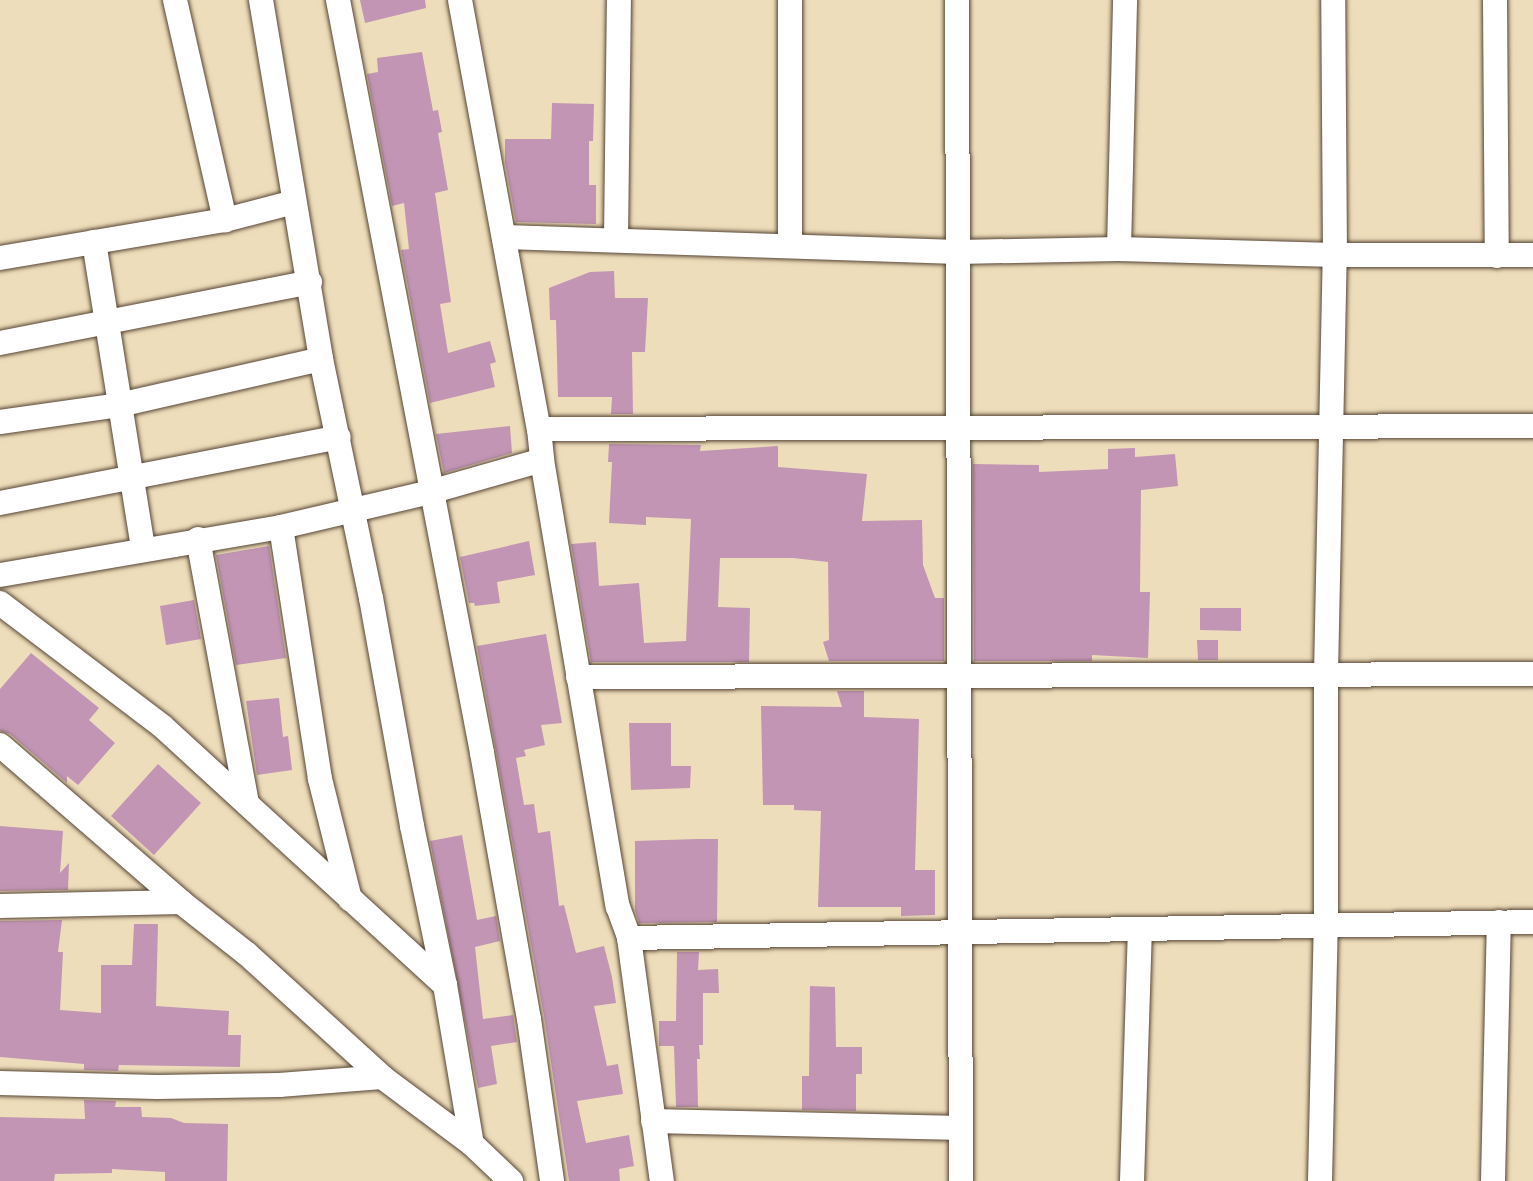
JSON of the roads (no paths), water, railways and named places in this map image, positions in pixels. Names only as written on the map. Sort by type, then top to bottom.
[{"type":"street","points":[[175,0],[225,220]]},
{"type":"street","points":[[261,0],[321,359],[339,438],[412,826],[446,985],[472,1144]]},
{"type":"street","points":[[338,0],[482,753],[529,1019],[552,1181]]},
{"type":"street","points":[[460,0],[539,429],[618,907],[629,938],[662,1181]]},
{"type":"street","points":[[616,239],[619,0]]},
{"type":"street","points":[[790,0],[790,246]]},
{"type":"street","points":[[957,0],[961,1181]]},
{"type":"street","points":[[1119,248],[1125,0]]},
{"type":"street","points":[[1320,1181],[1326,925],[1326,674],[1335,254],[1333,0]]},
{"type":"street","points":[[1495,0],[1497,256]]},
{"type":"street","points":[[0,258],[225,220],[294,202]]},
{"type":"street","points":[[505,237],[958,252],[1119,248],[1335,254],[1533,255]]},
{"type":"street","points":[[94,242],[142,549]]},
{"type":"street","points":[[0,343],[310,282]]},
{"type":"street","points":[[0,422],[119,405],[321,359]]},
{"type":"street","points":[[539,429],[1533,426]]},
{"type":"street","points":[[0,503],[339,438]]},
{"type":"street","points":[[0,575],[281,527],[430,492],[542,460]]},
{"type":"street","points":[[281,527],[320,779],[351,899]]},
{"type":"street","points":[[198,540],[247,804]]},
{"type":"street","points":[[0,603],[162,726],[446,985]]},
{"type":"street","points":[[578,677],[1533,674]]},
{"type":"street","points":[[0,746],[181,902],[247,954],[382,1077],[472,1144],[511,1181]]},
{"type":"street","points":[[0,906],[181,902]]},
{"type":"street","points":[[1493,1181],[1499,922]]},
{"type":"street","points":[[629,938],[1533,922]]},
{"type":"street","points":[[1132,1181],[1140,929]]},
{"type":"street","points":[[0,1083],[157,1087],[279,1085],[382,1077]]},
{"type":"street","points":[[653,1121],[961,1128]]}]
